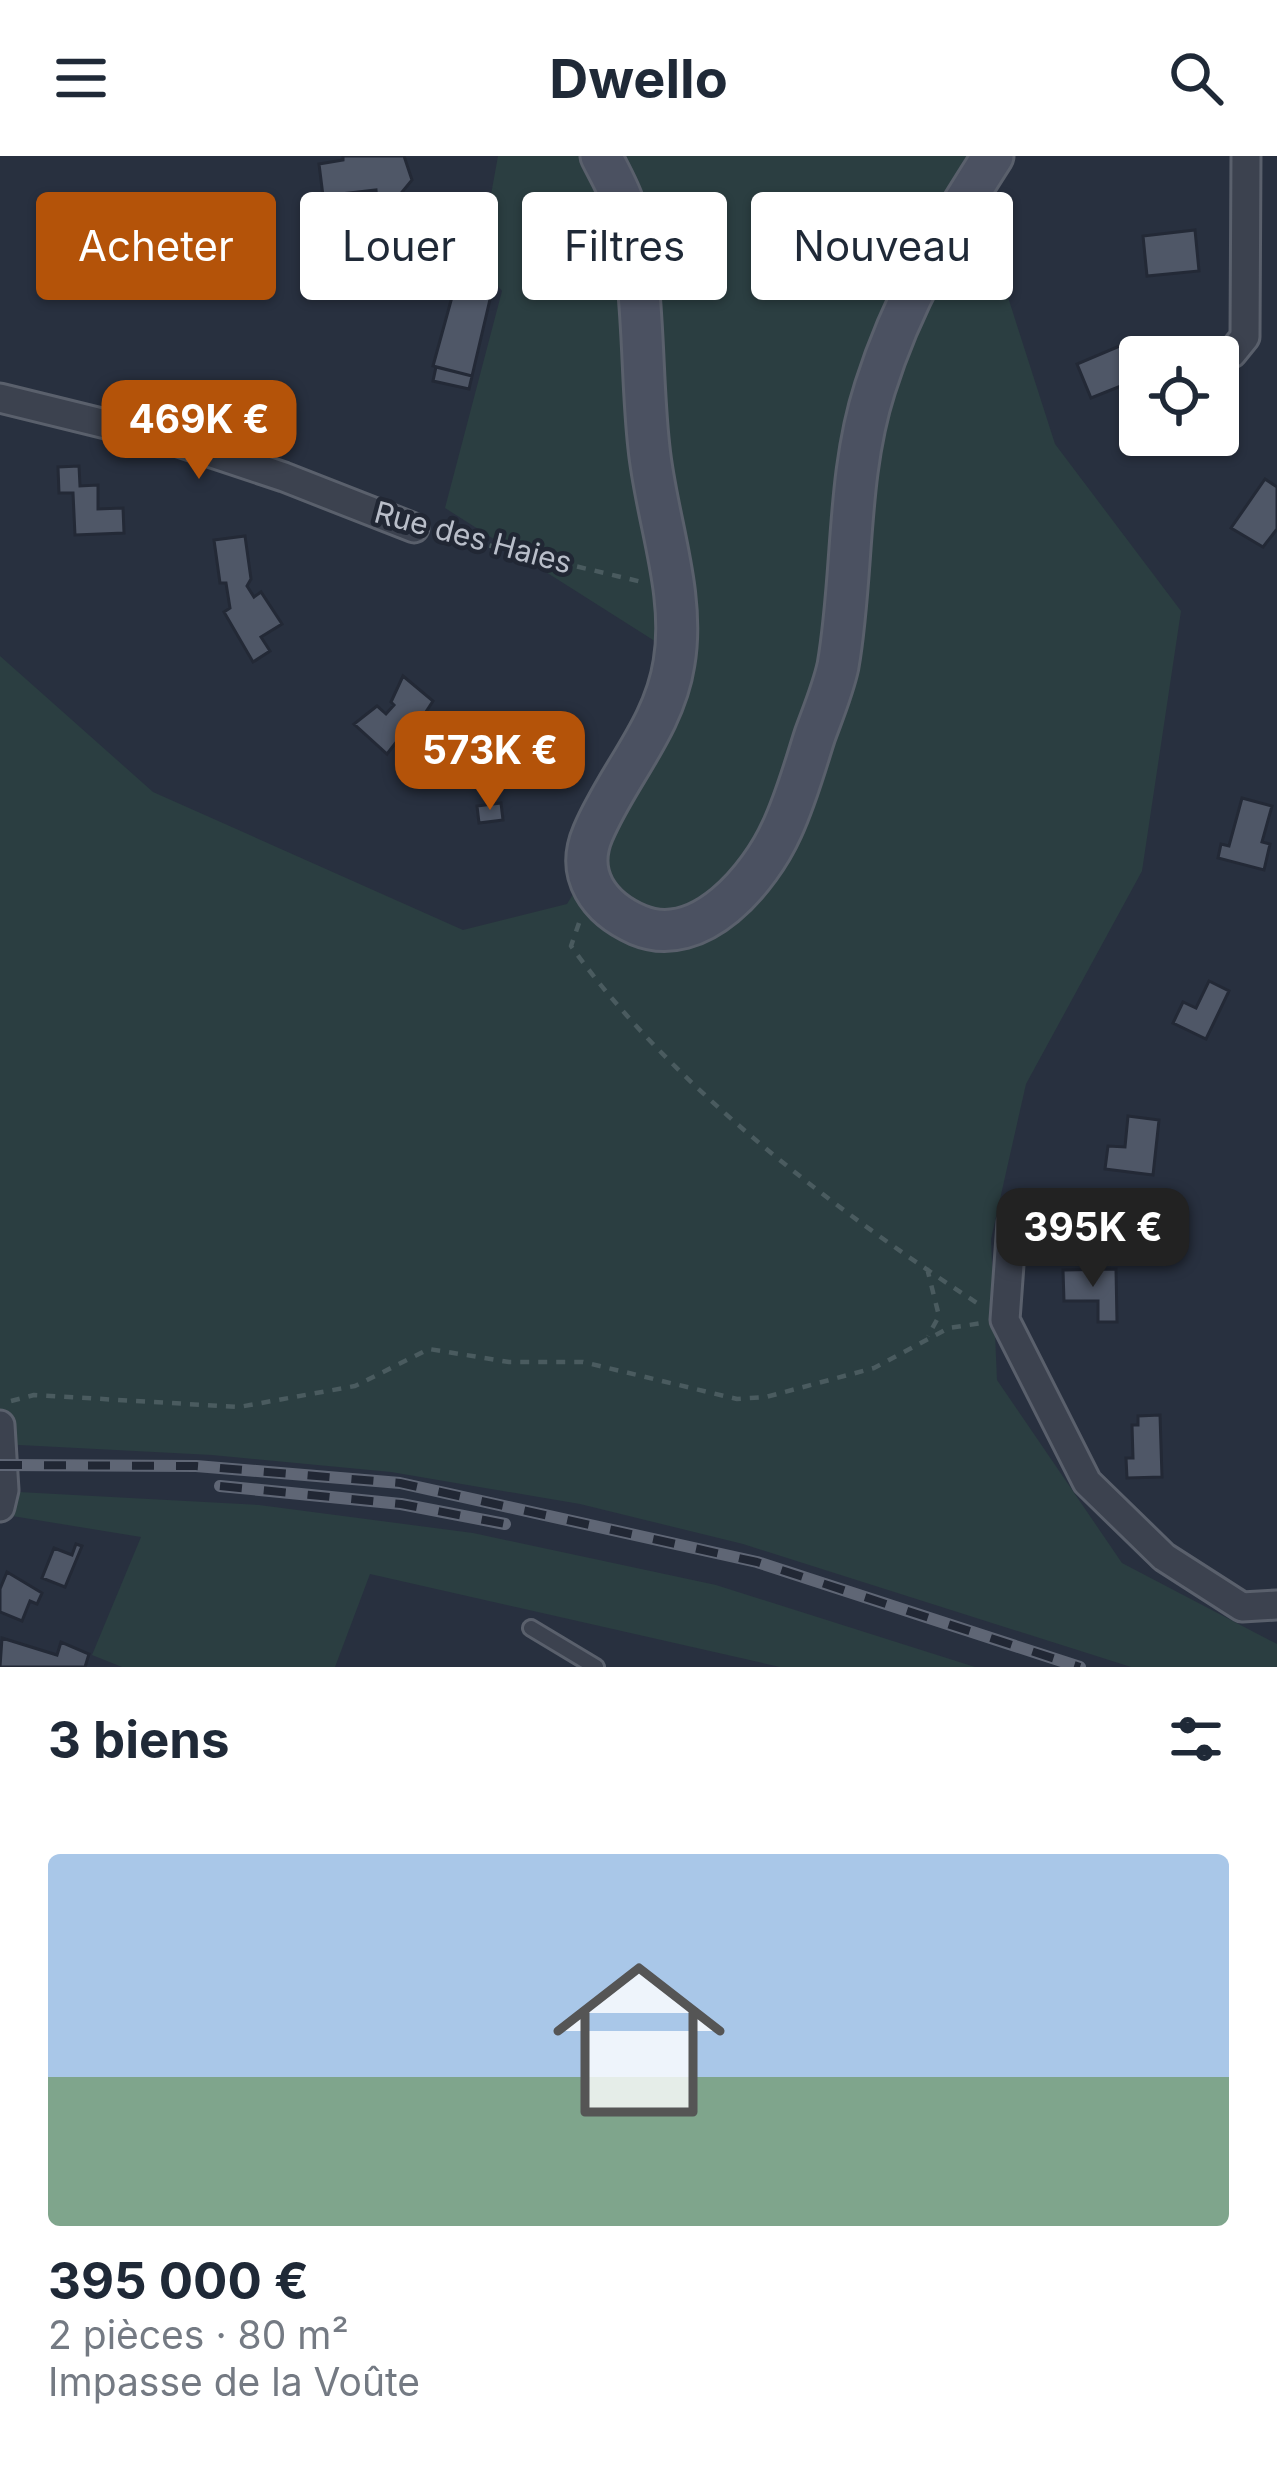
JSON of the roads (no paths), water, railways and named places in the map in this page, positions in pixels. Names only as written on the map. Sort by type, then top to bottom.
[{"type":"street","points":[[602,156],[624,205],[639,300],[649,451],[673,589],[675,661],[656,725],[607,800],[586,849],[591,887],[606,908],[643,928],[679,928],[705,920],[728,903],[781,832],[837,669],[856,474],[874,392],[914,283],[993,156]]},
{"type":"street","points":[[1239,344],[1245,337],[1246,156]]},
{"type":"street","name":"Rue des Haies","points":[[0,398],[179,442],[414,528]]},
{"type":"street","points":[[1012,1223],[1005,1321],[1087,1482],[1164,1557],[1277,1624]]},
{"type":"street","points":[[0,1425],[2,1499]]},
{"type":"street","points":[[1242,1607],[1277,1605]]},
{"type":"lane","points":[[531,1628],[596,1667]]},
{"type":"railway","points":[[0,1465],[196,1466],[400,1483],[757,1562],[1080,1667]]},
{"type":"railway","points":[[220,1486],[401,1504],[505,1524]]}]
